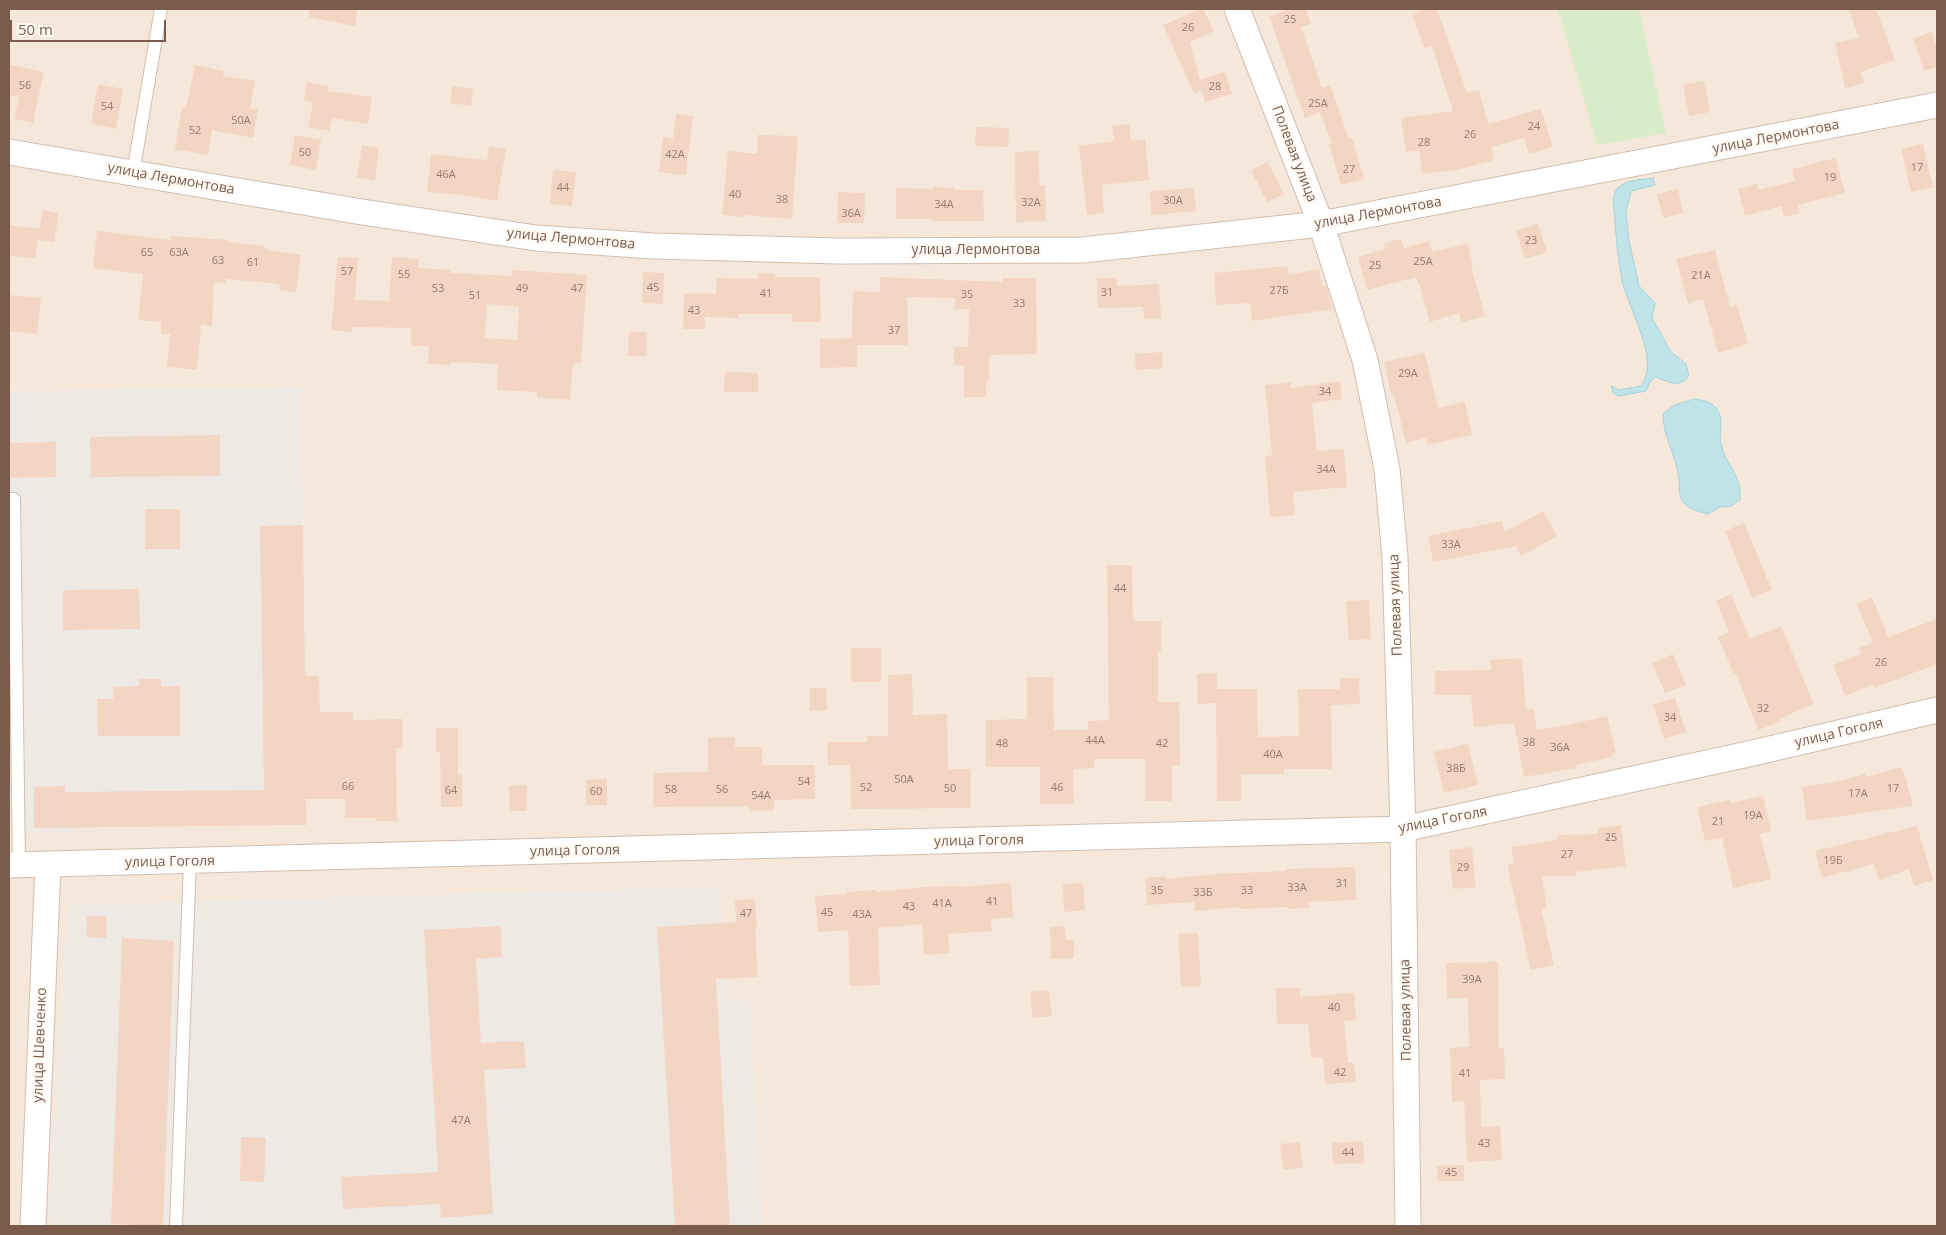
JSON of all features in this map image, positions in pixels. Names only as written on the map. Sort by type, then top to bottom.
[{"type":"street","name":"Полевая улица","points":[[1237,9],[1321,224],[1365,360],[1387,469],[1395,557],[1403,830],[1408,1226]]},
{"type":"street","name":"улица Лермонтова","points":[[9,152],[362,212],[526,237],[653,246],[839,251],[1083,250],[1321,224],[1937,105]]},
{"type":"street","name":"улица Гоголя","points":[[14,865],[1403,830],[1753,753],[1937,710]]},
{"type":"street","name":"улица Шевченко","points":[[33,1226],[48,865]]},
{"type":"lane","points":[[133,173],[161,9]]},
{"type":"lane","points":[[9,499],[14,499],[14,865]]},
{"type":"lane","points":[[176,1226],[190,861]]},
{"type":"shaded area","points":[[9,9],[1937,9],[1937,1226],[763,1226],[750,999],[727,1000],[720,887],[68,905],[49,1204],[50,1226],[9,1226],[9,833],[71,832],[71,828],[307,825],[301,388],[9,391]]},
{"type":"shaded area","points":[[301,388],[307,825],[72,828],[71,832],[9,833],[9,391]]},
{"type":"shaded area","points":[[720,887],[727,1000],[750,999],[763,1226],[50,1226],[49,1204],[68,905]]},
{"type":"green space","points":[[1558,9],[1639,9],[1666,133],[1597,145]]},
{"type":"water","points":[[1653,178],[1655,185],[1631,191],[1626,212],[1629,241],[1639,286],[1655,303],[1652,318],[1671,352],[1686,364],[1689,375],[1683,382],[1679,383],[1656,377],[1650,382],[1646,391],[1619,396],[1613,393],[1611,386],[1619,390],[1641,386],[1646,375],[1647,362],[1641,334],[1625,292],[1619,265],[1613,203],[1614,196],[1617,189],[1624,183]]},
{"type":"water","points":[[1694,399],[1710,403],[1715,407],[1720,416],[1721,445],[1739,484],[1740,491],[1740,500],[1731,506],[1720,507],[1708,514],[1691,508],[1681,499],[1678,471],[1668,439],[1663,414],[1673,406]]},
{"type":"building","points":[[309,9],[358,9],[355,26],[309,17]]},
{"type":"building","points":[[1203,9],[1214,31],[1190,42],[1200,80],[1225,72],[1232,94],[1205,102],[1202,90],[1194,93],[1163,25]]},
{"type":"building","points":[[1290,9],[1306,9],[1311,24],[1301,27],[1322,88],[1330,85],[1349,139],[1352,138],[1364,179],[1341,185],[1329,144],[1332,143],[1320,112],[1305,118],[1269,16]]},
{"type":"building","points":[[1426,9],[1437,9],[1467,93],[1479,90],[1488,124],[1541,109],[1553,147],[1529,154],[1524,138],[1491,147],[1494,160],[1457,170],[1422,174],[1419,150],[1406,152],[1401,118],[1453,111],[1432,46],[1424,48],[1412,14]]},
{"type":"building","points":[[1849,9],[1876,9],[1895,60],[1861,72],[1864,83],[1845,88],[1835,43],[1859,38]]},
{"type":"building","points":[[1932,32],[1937,49],[1937,67],[1924,71],[1913,38]]},
{"type":"building","points":[[11,65],[44,72],[33,123],[14,119],[19,97],[9,95]]},
{"type":"building","points":[[195,65],[224,71],[223,76],[255,81],[250,108],[258,110],[253,138],[212,130],[208,155],[175,149],[182,107],[186,108]]},
{"type":"building","points":[[1704,81],[1710,112],[1689,116],[1683,85]]},
{"type":"building","points":[[307,82],[328,86],[328,91],[372,97],[368,124],[332,118],[329,131],[308,127],[313,102],[304,100]]},
{"type":"building","points":[[98,84],[123,89],[116,129],[91,124]]},
{"type":"building","points":[[452,86],[473,89],[471,106],[450,103]]},
{"type":"building","points":[[676,114],[693,116],[686,175],[659,172],[663,137],[673,139]]},
{"type":"building","points":[[1129,124],[1131,141],[1145,139],[1149,180],[1102,185],[1104,213],[1087,215],[1079,146],[1114,141],[1112,126]]},
{"type":"building","points":[[976,127],[1009,128],[1008,147],[975,146]]},
{"type":"building","points":[[295,135],[321,140],[316,170],[290,165]]},
{"type":"building","points":[[757,135],[798,136],[792,219],[722,215],[728,151],[757,154]]},
{"type":"building","points":[[1923,144],[1933,187],[1911,192],[1901,149]]},
{"type":"building","points":[[362,145],[379,148],[375,180],[357,178]]},
{"type":"building","points":[[489,146],[506,149],[497,201],[427,192],[431,154],[487,160]]},
{"type":"building","points":[[1038,151],[1040,186],[1045,185],[1046,221],[1016,222],[1015,152]]},
{"type":"building","points":[[1836,158],[1845,193],[1798,205],[1800,213],[1784,217],[1781,206],[1745,216],[1738,189],[1757,184],[1758,190],[1795,181],[1792,169]]},
{"type":"building","points":[[1268,162],[1284,194],[1267,202],[1251,170]]},
{"type":"building","points":[[553,170],[576,172],[572,206],[550,204]]},
{"type":"building","points":[[934,187],[954,188],[954,190],[983,190],[984,221],[896,219],[896,188],[934,189]]},
{"type":"building","points":[[1194,188],[1196,211],[1151,215],[1150,191]]},
{"type":"building","points":[[1678,189],[1683,213],[1663,218],[1657,194]]},
{"type":"building","points":[[838,192],[865,193],[864,223],[837,223]]},
{"type":"building","points":[[43,210],[59,213],[54,242],[38,240],[35,259],[9,255],[9,225],[39,229],[38,234]]},
{"type":"building","points":[[1538,224],[1547,252],[1525,259],[1516,231]]},
{"type":"building","points":[[97,231],[171,240],[171,236],[229,240],[228,242],[265,246],[265,250],[301,255],[296,292],[279,290],[280,284],[226,279],[225,283],[214,282],[212,326],[201,325],[197,370],[167,367],[170,334],[161,334],[161,322],[138,320],[143,274],[93,268]]},
{"type":"building","points":[[1401,239],[1404,248],[1429,241],[1432,252],[1468,244],[1473,266],[1471,266],[1485,316],[1462,322],[1459,313],[1430,322],[1416,277],[1367,290],[1358,257],[1385,249],[1384,243]]},
{"type":"building","points":[[1715,250],[1730,307],[1737,305],[1748,344],[1718,353],[1703,299],[1688,303],[1676,259]]},
{"type":"building","points":[[338,257],[358,258],[355,300],[389,301],[392,257],[419,259],[418,268],[450,270],[450,273],[512,276],[512,270],[587,275],[581,363],[573,363],[570,400],[537,397],[537,392],[497,390],[498,364],[451,362],[451,365],[428,364],[429,346],[411,346],[411,328],[353,327],[352,332],[331,330]],"holes":[[[487,304],[519,307],[517,340],[485,338]]]},
{"type":"building","points":[[1288,266],[1289,275],[1319,269],[1322,286],[1326,286],[1333,309],[1252,321],[1250,303],[1216,305],[1214,273]]},
{"type":"building","points":[[643,272],[664,273],[663,304],[642,303]]},
{"type":"building","points":[[758,273],[775,274],[775,277],[820,277],[821,322],[792,322],[792,314],[739,314],[738,318],[705,317],[705,329],[683,329],[684,293],[716,294],[717,278],[758,279]]},
{"type":"building","points":[[880,277],[1002,282],[1002,278],[1036,278],[1037,354],[989,355],[989,381],[986,381],[986,397],[964,397],[964,365],[954,365],[954,347],[968,347],[969,309],[955,309],[955,298],[907,297],[908,345],[857,345],[857,367],[820,368],[820,339],[852,338],[853,291],[880,292]]},
{"type":"building","points":[[1097,278],[1117,278],[1117,286],[1159,284],[1161,318],[1144,319],[1143,307],[1098,308]]},
{"type":"building","points":[[9,295],[41,298],[37,334],[9,331]]},
{"type":"building","points":[[629,332],[647,332],[647,356],[628,356]]},
{"type":"building","points":[[1162,352],[1163,368],[1136,370],[1135,354]]},
{"type":"building","points":[[1425,353],[1438,408],[1465,402],[1472,435],[1428,445],[1426,438],[1406,443],[1394,395],[1391,395],[1384,362]]},
{"type":"building","points":[[725,372],[758,373],[758,392],[724,392]]},
{"type":"building","points":[[1340,381],[1342,399],[1312,403],[1317,451],[1344,449],[1347,487],[1293,492],[1295,515],[1270,517],[1265,456],[1272,455],[1265,385],[1291,382],[1291,388]]},
{"type":"building","points":[[220,435],[220,476],[91,477],[90,437]]},
{"type":"building","points":[[56,442],[56,477],[9,478],[9,443]]},
{"type":"building","points":[[145,509],[180,509],[180,549],[145,549]]},
{"type":"building","points":[[1543,511],[1557,536],[1521,556],[1516,546],[1433,562],[1428,536],[1502,521],[1505,532]]},
{"type":"building","points":[[1744,523],[1772,590],[1752,598],[1725,531]]},
{"type":"building","points":[[303,525],[305,676],[319,676],[320,712],[353,712],[353,720],[403,719],[403,748],[396,748],[397,821],[376,821],[376,818],[345,818],[345,799],[306,799],[307,825],[34,828],[34,787],[65,786],[65,792],[264,790],[260,526]]},
{"type":"building","points":[[1107,565],[1132,565],[1133,621],[1161,621],[1161,651],[1158,651],[1158,702],[1179,702],[1180,765],[1172,765],[1172,801],[1145,801],[1145,759],[1094,759],[1094,768],[1073,769],[1074,804],[1040,804],[1040,767],[986,767],[986,720],[1027,719],[1027,677],[1053,677],[1054,730],[1088,730],[1088,721],[1109,720]]},
{"type":"building","points":[[139,589],[140,629],[63,630],[63,590]]},
{"type":"building","points":[[1731,594],[1750,639],[1781,626],[1814,704],[1779,719],[1780,722],[1758,730],[1736,673],[1734,674],[1718,637],[1729,632],[1716,601]]},
{"type":"building","points":[[1872,597],[1888,637],[1937,619],[1937,664],[1874,688],[1873,684],[1845,696],[1833,665],[1861,654],[1859,648],[1873,643],[1857,604]]},
{"type":"building","points":[[1369,600],[1371,639],[1349,640],[1346,601]]},
{"type":"building","points":[[851,648],[881,648],[881,682],[851,682]]},
{"type":"building","points":[[1673,654],[1686,685],[1665,693],[1652,663]]},
{"type":"building","points":[[1522,658],[1526,710],[1533,708],[1537,730],[1607,716],[1616,753],[1612,754],[1612,757],[1575,765],[1576,768],[1524,777],[1514,723],[1474,727],[1471,695],[1435,695],[1435,671],[1491,670],[1490,660]]},
{"type":"building","points":[[1217,673],[1217,689],[1257,689],[1258,737],[1299,736],[1298,689],[1340,689],[1340,678],[1359,678],[1360,704],[1331,705],[1332,769],[1284,769],[1284,774],[1241,774],[1241,801],[1217,801],[1216,703],[1197,704],[1197,674]]},
{"type":"building","points":[[912,674],[913,715],[947,714],[948,769],[971,769],[971,808],[851,809],[850,765],[828,765],[827,742],[867,742],[867,736],[888,736],[888,675]]},
{"type":"building","points":[[139,679],[161,679],[161,686],[180,686],[180,736],[98,736],[97,699],[113,699],[113,687],[139,686]]},
{"type":"building","points":[[810,688],[826,688],[827,710],[810,711]]},
{"type":"building","points":[[1675,698],[1686,732],[1664,739],[1653,704]]},
{"type":"building","points":[[436,728],[458,728],[458,775],[462,775],[462,807],[441,807],[440,752],[436,752]]},
{"type":"building","points":[[735,737],[735,747],[762,747],[762,765],[815,765],[815,799],[774,800],[774,810],[749,811],[749,806],[653,807],[653,773],[708,772],[708,738]]},
{"type":"building","points":[[1468,744],[1478,785],[1444,793],[1434,752]]},
{"type":"building","points":[[1902,767],[1913,804],[1911,806],[1807,821],[1802,787],[1835,782],[1866,774],[1866,777]]},
{"type":"building","points":[[607,779],[607,805],[586,805],[586,780]]},
{"type":"building","points":[[527,785],[527,811],[509,811],[509,786]]},
{"type":"building","points":[[1763,796],[1771,831],[1760,834],[1771,879],[1733,888],[1722,838],[1705,841],[1697,807]]},
{"type":"building","points":[[1621,825],[1626,866],[1576,872],[1577,876],[1542,876],[1547,908],[1541,909],[1554,965],[1531,970],[1510,878],[1508,864],[1514,863],[1511,847],[1557,840],[1557,835],[1598,834],[1598,828]]},
{"type":"building","points":[[1917,826],[1933,880],[1914,886],[1909,869],[1879,880],[1874,864],[1822,878],[1815,851]]},
{"type":"building","points":[[1472,847],[1476,887],[1453,889],[1449,850]]},
{"type":"building","points":[[1355,867],[1356,900],[1308,902],[1309,908],[1288,909],[1288,907],[1239,909],[1239,907],[1195,911],[1194,902],[1147,905],[1145,878],[1166,876],[1166,879],[1216,874],[1286,871],[1286,869]]},
{"type":"building","points":[[1011,883],[1013,917],[991,919],[992,931],[948,934],[950,953],[924,955],[922,924],[878,928],[880,985],[850,986],[848,930],[818,932],[815,896],[876,890],[876,892],[923,887],[958,887]]},
{"type":"building","points":[[1083,883],[1085,910],[1064,912],[1063,884]]},
{"type":"building","points":[[755,899],[758,977],[716,979],[730,1226],[675,1226],[657,927],[736,922],[735,900]]},
{"type":"building","points":[[87,916],[107,916],[106,938],[86,937]]},
{"type":"building","points":[[501,926],[502,957],[476,959],[481,1043],[524,1041],[526,1068],[484,1070],[493,1214],[441,1218],[440,1204],[343,1209],[341,1177],[438,1172],[424,930]]},
{"type":"building","points":[[1065,926],[1066,940],[1074,940],[1074,958],[1051,959],[1050,927]]},
{"type":"building","points":[[1198,933],[1201,986],[1181,987],[1178,934]]},
{"type":"building","points":[[122,938],[174,941],[163,1226],[111,1224]]},
{"type":"building","points":[[1498,962],[1499,1048],[1504,1048],[1505,1079],[1480,1080],[1481,1127],[1500,1126],[1502,1160],[1467,1162],[1464,1101],[1452,1102],[1450,1048],[1469,1047],[1468,998],[1447,998],[1446,963]]},
{"type":"building","points":[[1276,988],[1300,988],[1300,997],[1354,993],[1356,1020],[1344,1021],[1348,1063],[1354,1063],[1356,1082],[1325,1084],[1323,1057],[1311,1058],[1308,1024],[1277,1024]]},
{"type":"building","points":[[1049,990],[1052,1016],[1033,1018],[1030,992]]},
{"type":"building","points":[[241,1137],[266,1138],[264,1182],[240,1181]]},
{"type":"building","points":[[1363,1141],[1364,1163],[1333,1164],[1332,1143]]},
{"type":"building","points":[[1300,1142],[1303,1167],[1283,1170],[1280,1144]]},
{"type":"building","points":[[1464,1165],[1464,1181],[1437,1181],[1437,1166]]}]
